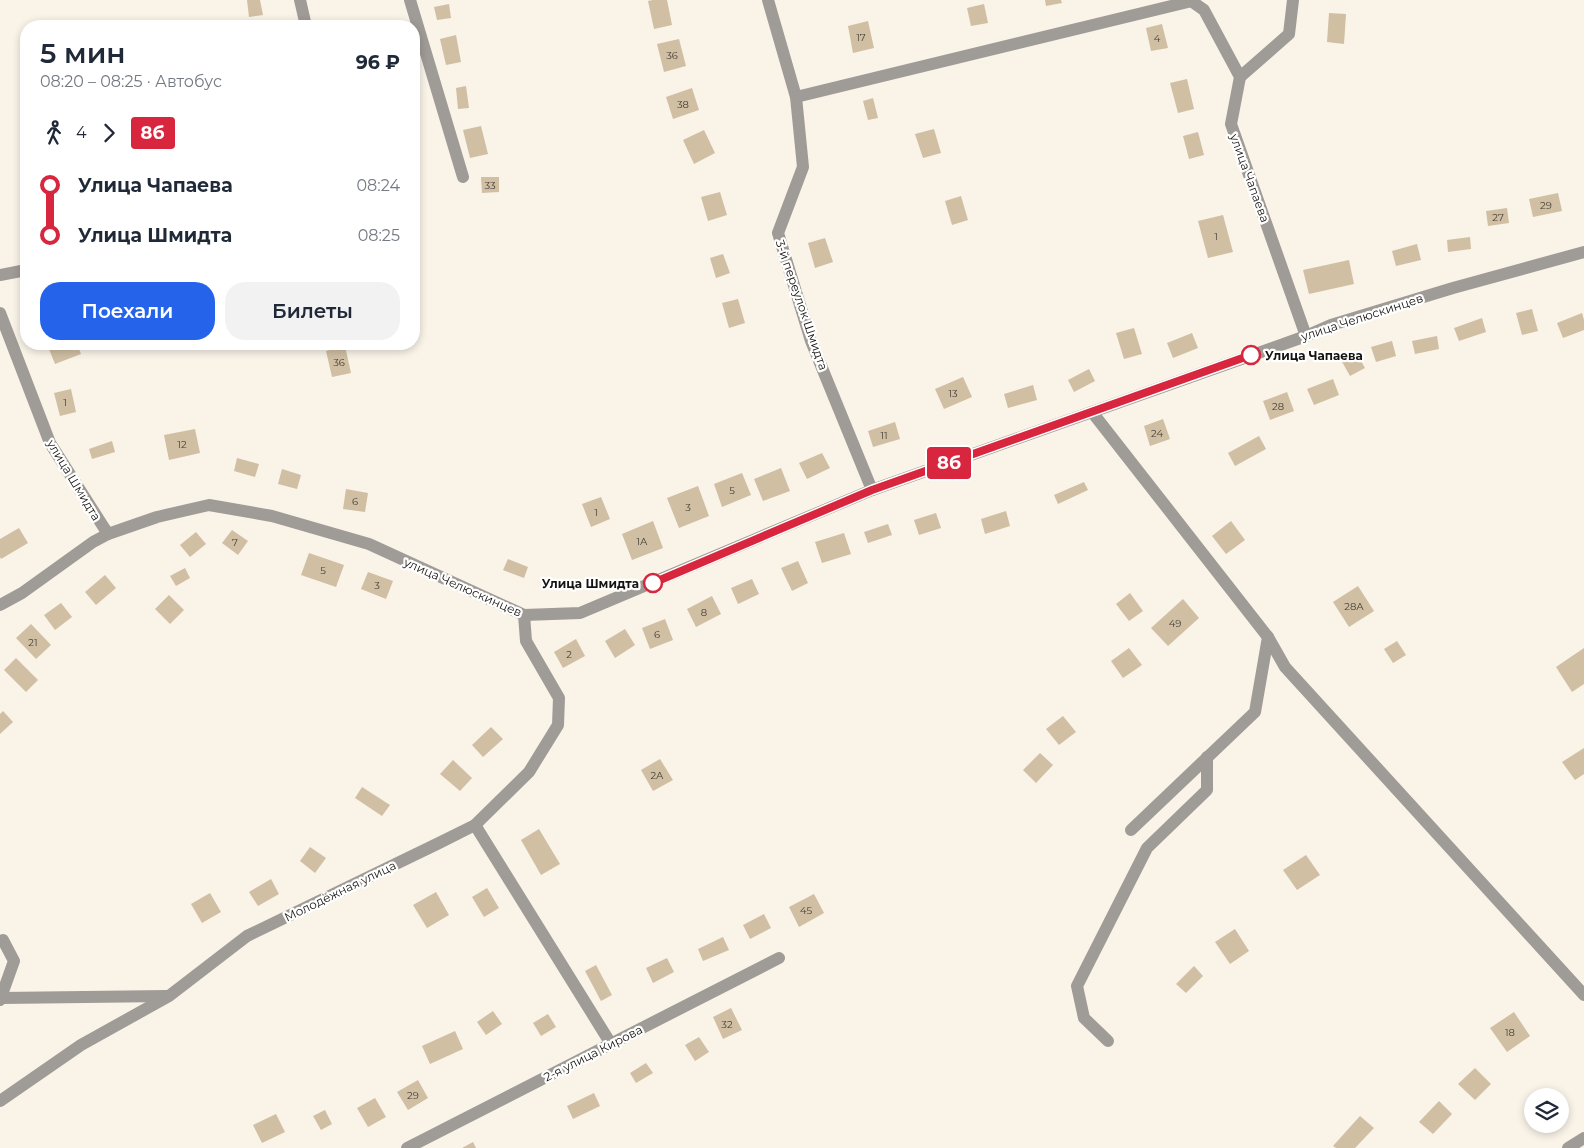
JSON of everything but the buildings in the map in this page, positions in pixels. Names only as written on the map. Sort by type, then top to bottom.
[{"type":"street","points":[[300,0],[305,20]]},
{"type":"street","points":[[410,0],[416,20]]},
{"type":"street","name":"3-й переулок Шмидта","points":[[768,0],[796,97],[803,167],[778,233],[812,341],[872,490]]},
{"type":"street","points":[[796,97],[1191,0],[1204,10],[1240,77],[1289,34],[1293,0]]},
{"type":"street","points":[[420,34],[462,177]]},
{"type":"street","name":"улица Чапаева","points":[[1240,77],[1230,124],[1306,336]]},
{"type":"street","name":"улица Челюскинцев","points":[[0,605],[22,594],[93,542],[108,534],[157,517],[209,505],[272,516],[369,544],[524,615],[580,613],[872,490],[1306,336],[1331,325],[1453,288],[1584,252]]},
{"type":"street","points":[[0,275],[20,271]]},
{"type":"street","name":"улица Шмидта","points":[[0,313],[50,443],[108,534]]},
{"type":"street","points":[[1092,412],[1268,637],[1285,667],[1584,995]]},
{"type":"street","name":"Молодёжная улица","points":[[0,1101],[82,1044],[169,996],[247,936],[430,848],[475,824],[529,772],[558,724],[560,698],[526,641],[524,615]]},
{"type":"street","points":[[1132,830],[1255,712],[1268,637]]},
{"type":"street","points":[[1108,1041],[1084,1018],[1077,986],[1147,848],[1207,790],[1207,757]]},
{"type":"street","points":[[475,824],[611,1044]]},
{"type":"street","points":[[3,940],[14,961],[0,999],[169,996]]},
{"type":"street","name":"2-я улица Кирова","points":[[407,1148],[779,958]]},
{"type":"street","points":[[1568,1148],[1584,1138]]},
{"type":"bus line","name":"8б","points":[[653,583],[872,490],[1251,355]]},
{"type":"place","name":"Улица Чапаева","points":[[1251,355]]},
{"type":"place","name":"Улица Шмидта","points":[[653,583]]}]
